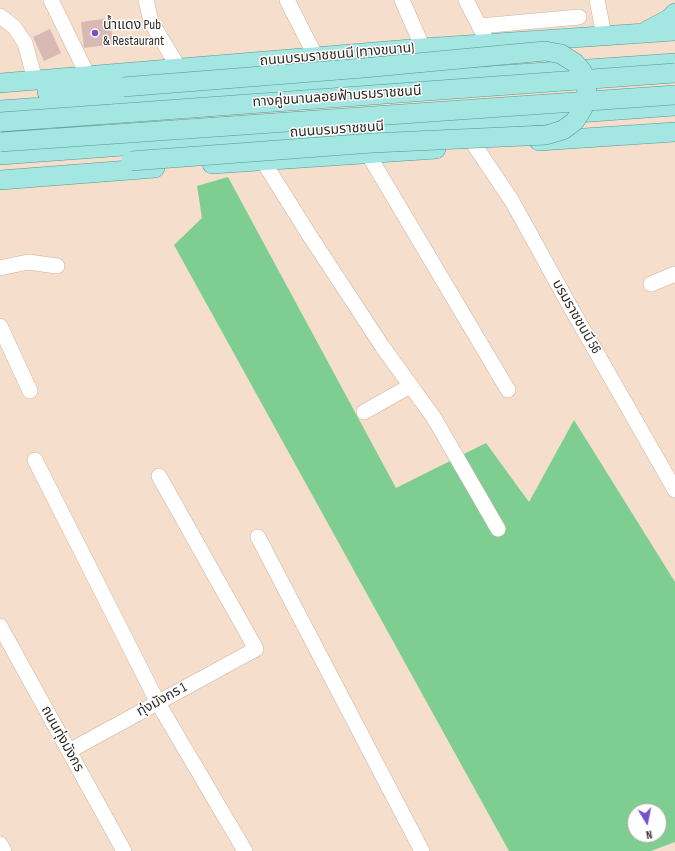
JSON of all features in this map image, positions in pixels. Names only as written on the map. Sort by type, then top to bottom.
[{"type":"main road","points":[[642,33],[669,19],[675,13]]},
{"type":"main road","name":"ถนนบรมราชชนนี (ทางขนาน)","points":[[0,83],[423,48],[675,31]]},
{"type":"main road","points":[[0,96],[355,69],[545,51],[561,54],[575,63],[582,71],[586,83],[586,96],[583,108],[575,121],[563,130],[546,135],[372,142],[131,160],[35,169],[0,174]]},
{"type":"main road","points":[[0,110],[675,63]]},
{"type":"main road","name":"ทางคู่ขนานลอยฟ้าบรมราชชนนี","points":[[0,122],[675,73]]},
{"type":"main road","name":"ทางคู่ขนานลอยฟ้าบรมราชชนนี","points":[[0,142],[675,94]]},
{"type":"main road","name":"ถนนบรมราชชนนี","points":[[0,155],[675,106]]},
{"type":"main road","points":[[0,180],[675,132]]},
{"type":"street","points":[[51,0],[88,76]]},
{"type":"street","points":[[146,0],[151,22],[179,68]]},
{"type":"street","points":[[287,0],[316,57]]},
{"type":"street","points":[[402,0],[423,48]]},
{"type":"street","points":[[466,0],[488,43]]},
{"type":"street","points":[[597,0],[604,35]]},
{"type":"street","points":[[0,16],[14,27],[25,43],[35,80]]},
{"type":"street","points":[[480,26],[579,17]]},
{"type":"street","name":"บรมราชชนนี 56","points":[[475,146],[512,201],[567,301],[675,490]]},
{"type":"street","points":[[368,154],[508,390]]},
{"type":"street","points":[[263,161],[382,346],[434,418],[498,529]]},
{"type":"street","points":[[0,268],[28,262],[56,266]]},
{"type":"street","points":[[651,284],[675,274]]},
{"type":"street","points":[[0,326],[30,391]]},
{"type":"street","points":[[364,412],[410,386]]},
{"type":"street","points":[[35,460],[158,703],[245,851]]},
{"type":"street","name":"ทุ่งมังกร 1","points":[[69,751],[256,649],[159,476]]},
{"type":"street","points":[[258,537],[422,851]]},
{"type":"street","name":"ถนนทุ่งมังกร","points":[[0,626],[124,851]]},
{"type":"street","points":[[0,844],[4,851]]},
{"type":"green space","points":[[228,177],[396,488],[486,443],[529,502],[574,420],[675,582],[675,842],[651,851],[509,851],[174,245],[202,218],[197,186]]},
{"type":"building","points":[[110,18],[113,44],[84,48],[81,22]]},
{"type":"building","points":[[50,29],[61,53],[44,61],[33,37]]},
{"type":"place","name":"น้ำแดง Pub & Restaurant","points":[[95,33]]}]
